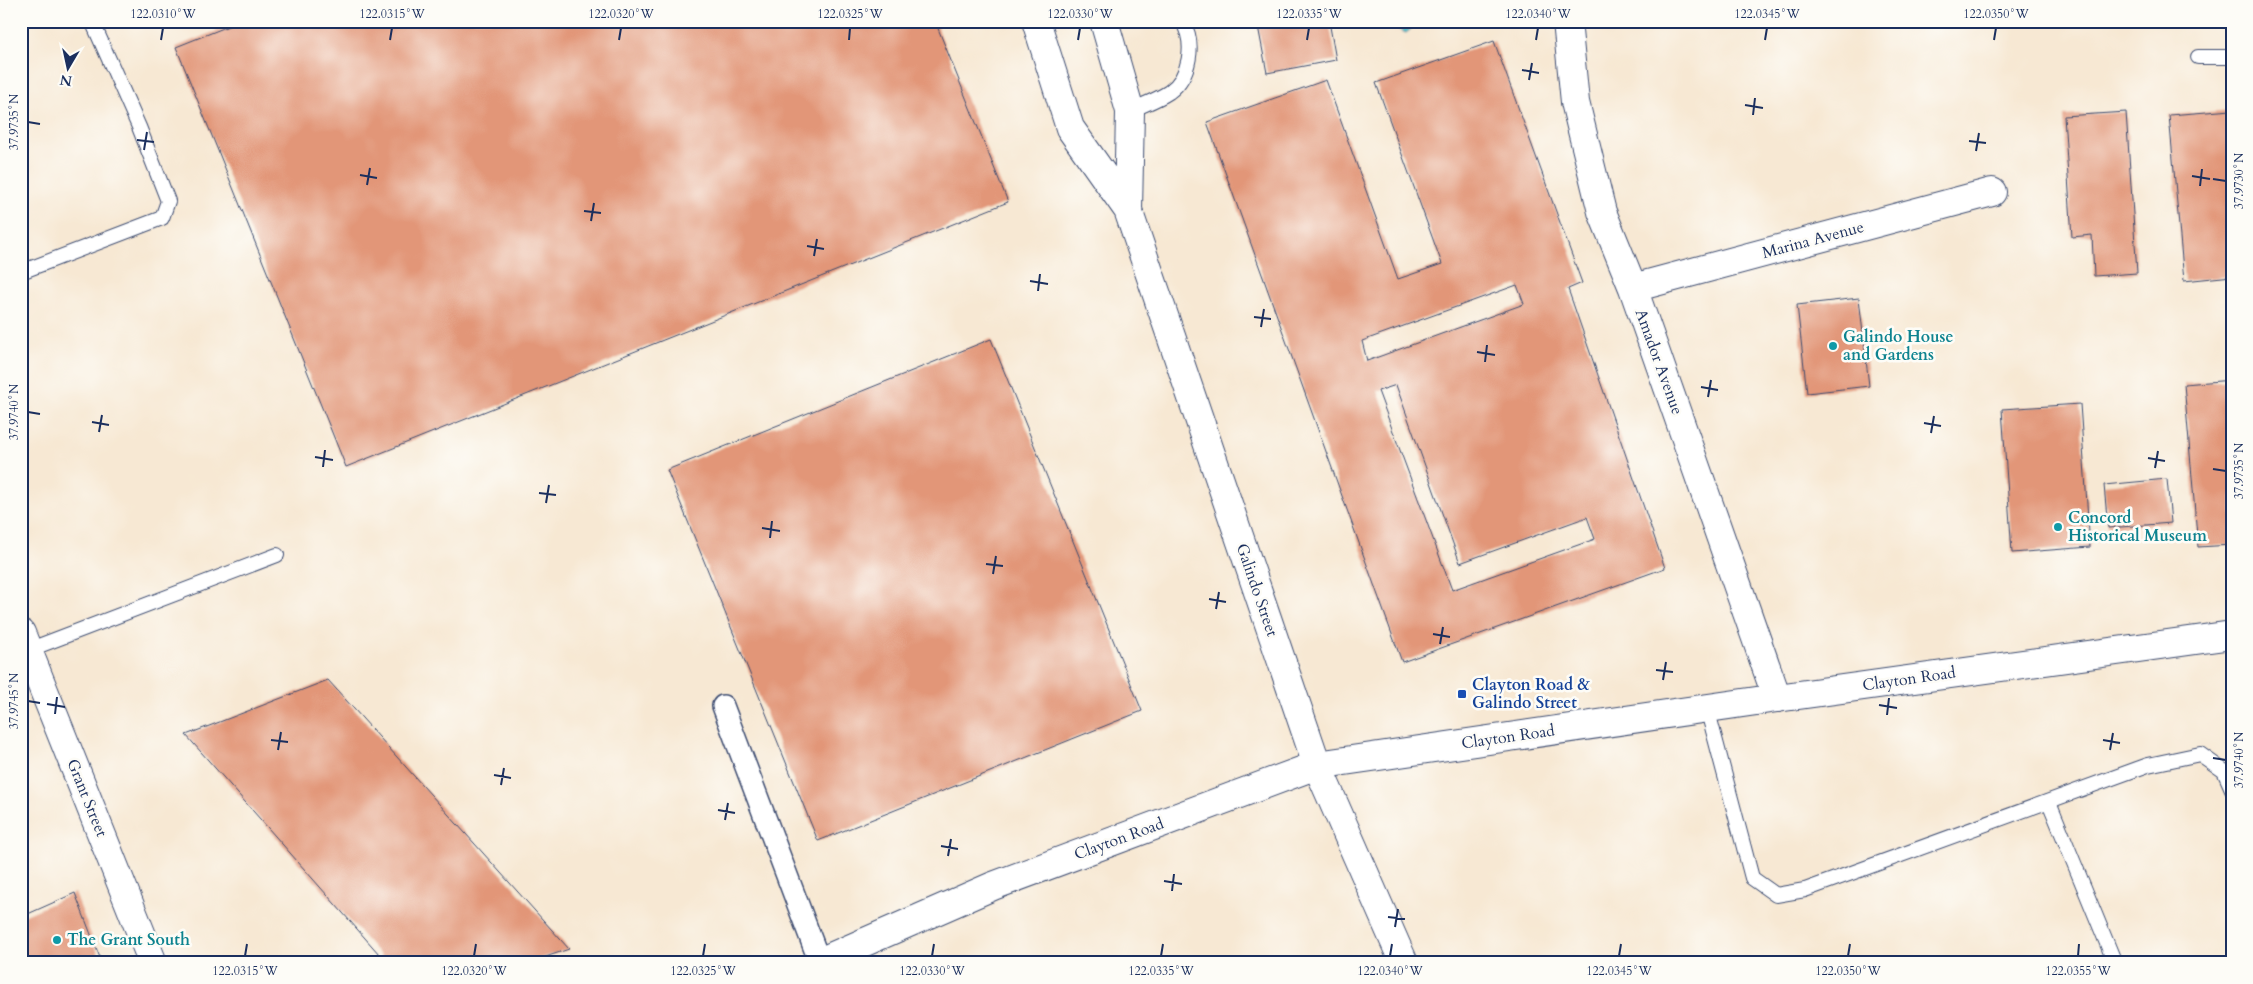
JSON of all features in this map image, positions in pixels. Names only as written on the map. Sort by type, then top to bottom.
[{"type":"main road","name":"Galindo Street","points":[[1036,21],[1070,128],[1128,210],[1317,765],[1404,963]]},
{"type":"main road","name":"Galindo Street","points":[[1104,21],[1130,111],[1128,210]]},
{"type":"main road","name":"Amador Avenue","points":[[1566,21],[1575,102],[1602,212],[1633,288],[1777,698]]},
{"type":"main road","name":"Marina Avenue","points":[[1633,288],[1992,192]]},
{"type":"main road","name":"Clayton Road","points":[[819,962],[994,886],[1317,765],[1777,698],[2232,635]]},
{"type":"main road","name":"Grant Street","points":[[24,646],[153,963]]},
{"type":"street","points":[[723,706],[819,962]]},
{"type":"lane","points":[[21,272],[162,218],[168,202],[139,127],[92,21]]},
{"type":"lane","points":[[1130,111],[1169,92],[1184,74],[1191,49],[1182,21]]},
{"type":"lane","points":[[2198,56],[2232,57]]},
{"type":"lane","points":[[24,646],[277,556]]},
{"type":"lane","points":[[1707,708],[1752,878],[1776,895],[1805,890],[2148,765],[2200,754],[2224,771],[2232,789]]},
{"type":"lane","points":[[2049,802],[2115,963]]},
{"type":"water","points":[[1365,21],[1420,21],[1406,33],[1386,23],[1367,27]]},
{"type":"building","points":[[241,21],[935,21],[1008,202],[346,467],[176,47]]},
{"type":"building","points":[[1257,21],[1329,21],[1336,60],[1267,73]]},
{"type":"building","points":[[1822,21],[1852,21],[1853,23],[1822,25]]},
{"type":"building","points":[[1494,41],[1582,283],[1568,289],[1665,568],[1402,662],[1207,122],[1326,80],[1398,279],[1442,264],[1376,83]],"holes":[[[1517,285],[1524,304],[1367,361],[1362,341]],[[1396,385],[1460,563],[1587,517],[1595,539],[1452,590],[1378,391]]]},
{"type":"building","points":[[2232,110],[2232,276],[2184,281],[2169,115]]},
{"type":"building","points":[[2126,112],[2137,273],[2094,276],[2092,235],[2072,237],[2064,116]]},
{"type":"building","name":"Galindo House and Gardens","points":[[1859,298],[1869,386],[1807,393],[1797,305]]},
{"type":"building","points":[[991,339],[1142,711],[818,841],[667,470]]},
{"type":"building","points":[[2232,380],[2232,545],[2198,547],[2184,384]]},
{"type":"building","points":[[2080,404],[2090,547],[2012,553],[2002,409]]},
{"type":"building","points":[[2167,479],[2171,523],[2108,528],[2104,485]]},
{"type":"building","points":[[328,680],[569,949],[528,963],[387,963],[186,735]]},
{"type":"building","name":"The Grant South","points":[[75,893],[102,963],[21,963],[21,917]]},
{"type":"place","name":"Galindo House and Gardens","points":[[1833,346]]},
{"type":"place","name":"Concord Historical Museum","points":[[2058,527]]},
{"type":"place","name":"Clayton Road & Galindo Street","points":[[1462,694]]},
{"type":"place","name":"The Grant South","points":[[57,940]]}]
